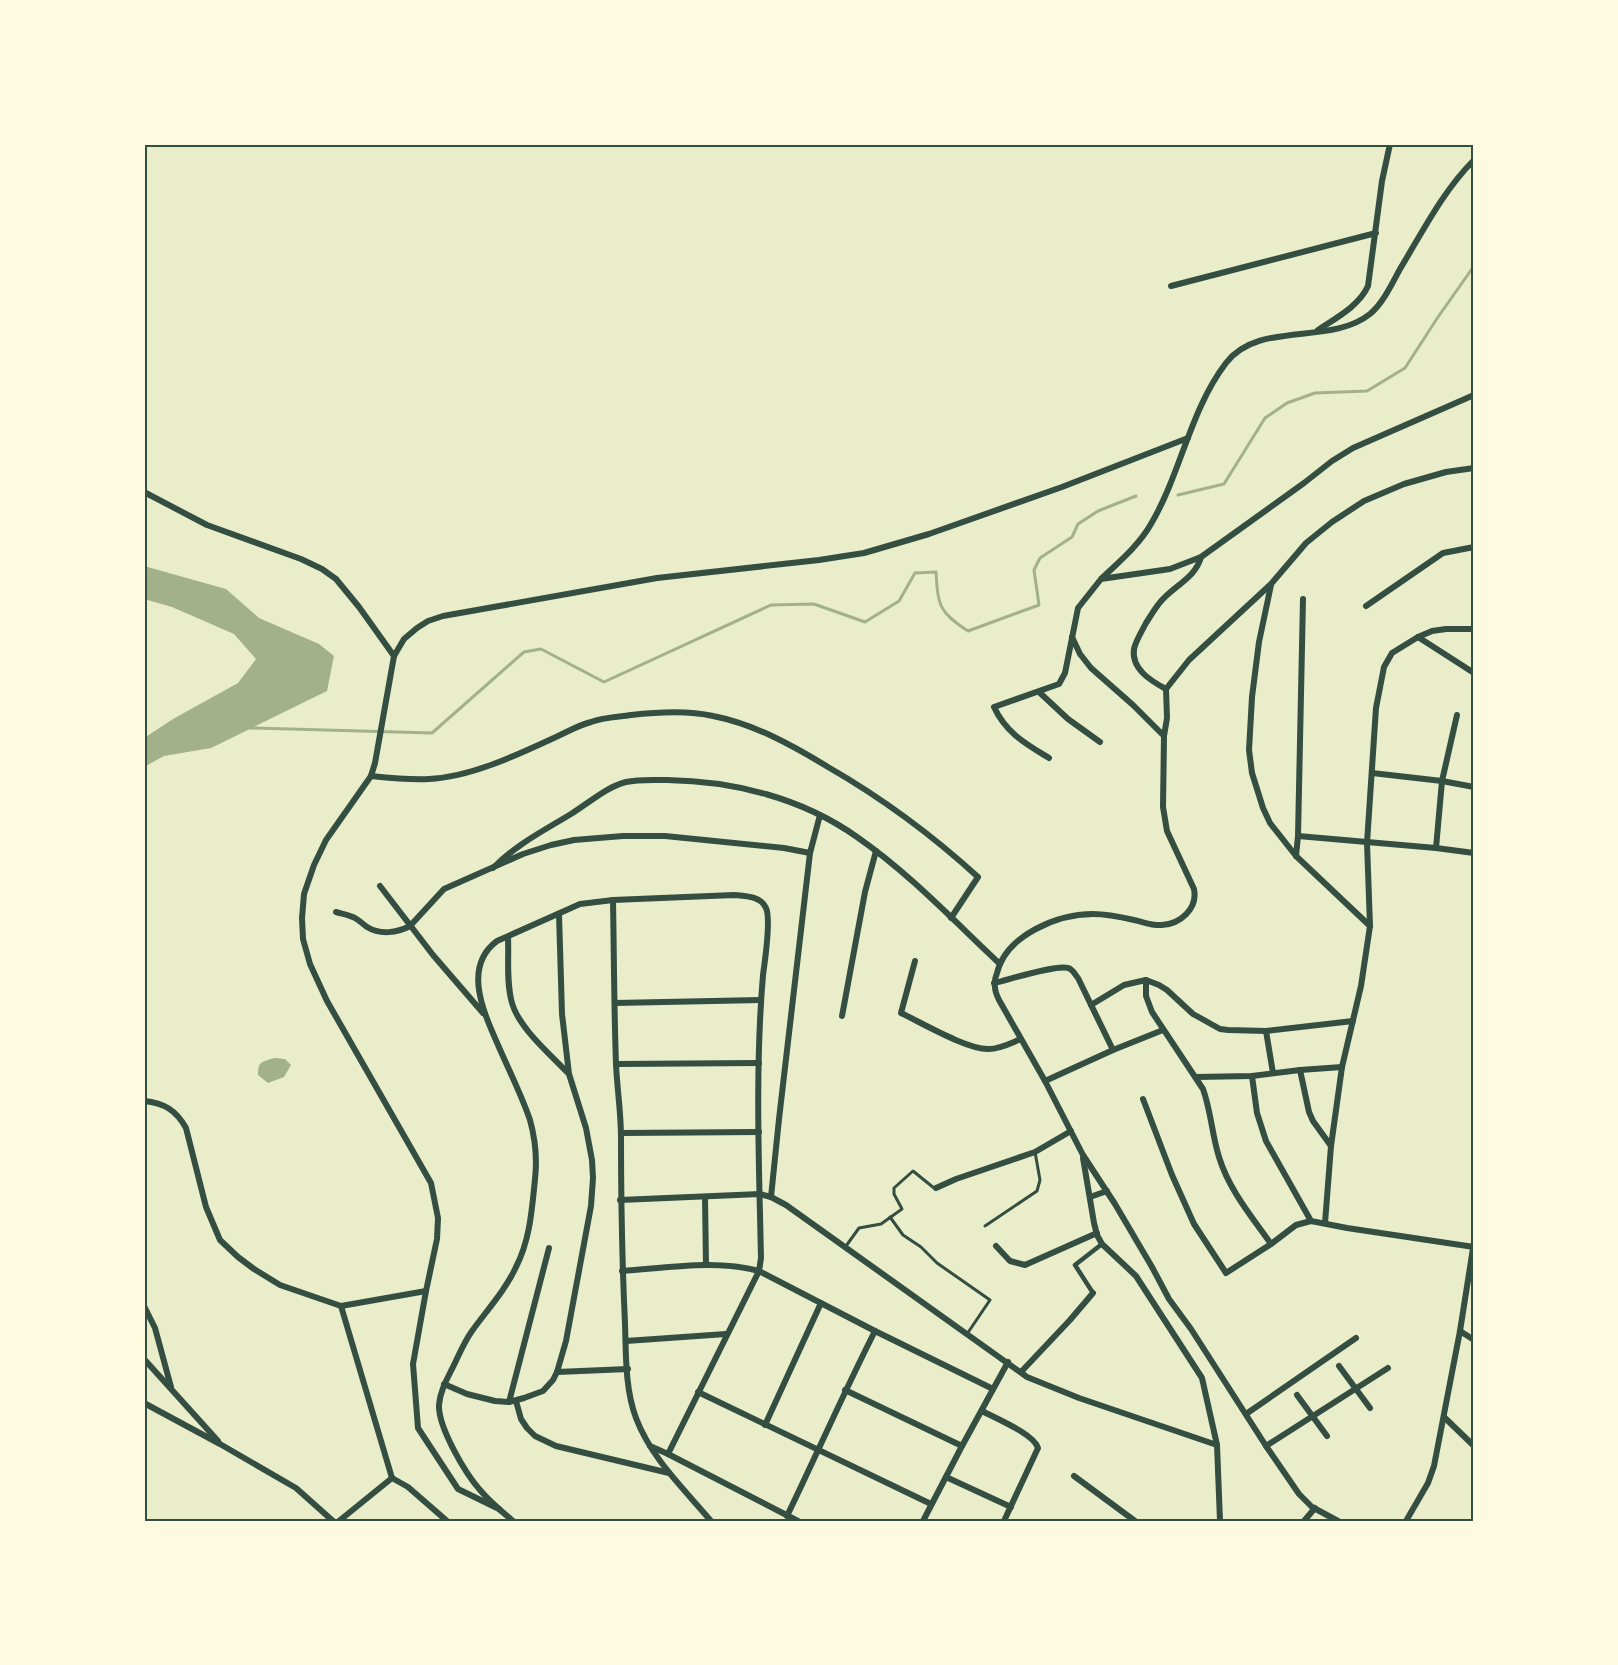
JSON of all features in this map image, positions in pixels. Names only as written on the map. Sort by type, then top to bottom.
[{"type":"street","points":[[1315,332],[1344,313],[1364,294],[1368,286],[1382,181],[1390,144]]},
{"type":"street","points":[[1049,758],[1017,738],[999,717],[994,707],[1039,692],[1059,684],[1062,680],[1078,608],[1101,579],[1139,541],[1150,526],[1173,478],[1202,404],[1214,380],[1228,360],[1256,342],[1269,338],[1342,328],[1355,324],[1371,313],[1384,296],[1439,205],[1474,160]]},
{"type":"street","points":[[1170,285],[1376,233]]},
{"type":"street","points":[[1101,579],[1170,569],[1201,557],[1353,448],[1474,395]]},
{"type":"street","points":[[499,1509],[458,1489],[418,1428],[413,1364],[437,1239],[438,1218],[431,1184],[327,1000],[310,964],[303,939],[304,894],[326,840],[371,776],[394,656],[404,639],[417,627],[443,616],[657,578],[864,553],[940,530],[1062,487],[1188,438]]},
{"type":"street","points":[[1338,1521],[1315,1509],[1299,1494],[1169,1299],[1107,1191],[1083,1155],[1045,1081],[999,1000],[994,983],[999,964],[1006,952],[1031,932],[1052,922],[1092,914],[1112,915],[1160,926],[1172,924],[1190,910],[1194,903],[1194,889],[1167,831],[1163,807],[1166,689],[1189,660],[1271,584],[1306,543],[1332,522],[1364,501],[1404,484],[1446,472],[1474,468]]},
{"type":"street","points":[[144,492],[207,525],[301,559],[322,569],[336,579],[348,593],[394,656]]},
{"type":"street","points":[[1366,606],[1443,553],[1474,547]]},
{"type":"street","points":[[1166,689],[1150,680],[1139,669],[1134,649],[1162,599],[1182,584],[1195,570],[1201,557]]},
{"type":"street","points":[[1271,584],[1259,642],[1252,697],[1249,750],[1252,773],[1270,823],[1296,856],[1370,926]]},
{"type":"street","points":[[1296,856],[1304,599]]},
{"type":"street","points":[[1325,1223],[1331,1146],[1342,1068],[1366,956],[1370,926],[1367,843],[1376,708],[1384,667],[1392,652],[1432,631],[1446,628],[1474,629]]},
{"type":"street","points":[[1072,637],[1080,654],[1091,668],[1164,736]]},
{"type":"street","points":[[1418,637],[1474,673]]},
{"type":"street","points":[[1039,692],[1068,719],[1100,742]]},
{"type":"street","points":[[371,776],[430,779],[454,775],[489,766],[601,718],[654,712],[712,716],[763,732],[810,755],[865,788],[952,853],[978,877],[951,918]]},
{"type":"street","points":[[1436,848],[1442,781],[1457,715]]},
{"type":"street","points":[[1372,773],[1474,787]]},
{"type":"street","points":[[493,868],[517,846],[572,814],[605,791],[628,782],[689,780],[762,792],[786,799],[856,836],[906,874],[999,964]]},
{"type":"street","points":[[771,1197],[778,1119],[810,853],[819,815]]},
{"type":"street","points":[[336,912],[355,918],[380,932],[397,931],[410,926],[444,889],[523,854],[551,845],[585,839],[665,836],[784,848],[810,853]]},
{"type":"street","points":[[1298,836],[1474,853]]},
{"type":"street","points":[[842,1016],[865,892],[876,851]]},
{"type":"street","points":[[380,886],[433,955],[485,1016]]},
{"type":"street","points":[[513,1521],[479,1490],[467,1472],[440,1421],[439,1407],[444,1384],[471,1332],[506,1285],[517,1266],[527,1240],[534,1194],[536,1173],[530,1120],[485,1016],[479,996],[478,980],[483,956],[488,947],[497,941],[579,904],[613,900],[748,896],[758,899],[766,906],[767,913],[759,1063],[761,1258],[759,1271],[668,1454]]},
{"type":"street","points":[[613,900],[616,1064],[621,1133],[622,1271],[628,1369],[635,1416],[650,1446],[711,1521]]},
{"type":"street","points":[[444,1384],[483,1399],[512,1401],[543,1391],[557,1372],[566,1341],[591,1206],[593,1178],[586,1128],[568,1074],[562,1014],[559,914]]},
{"type":"street","points":[[508,937],[510,992],[513,1006],[530,1032],[568,1074]]},
{"type":"street","points":[[915,961],[901,1013],[967,1045],[982,1049],[992,1049],[1021,1039]]},
{"type":"street","points":[[994,983],[1050,969],[1068,968],[1072,970],[1113,1050]]},
{"type":"street","points":[[1091,1005],[1124,985],[1146,980],[1159,985],[1193,1014],[1220,1029],[1242,1032],[1266,1031],[1353,1021]]},
{"type":"street","points":[[1146,980],[1148,1003],[1163,1030],[1203,1089],[1224,1173],[1271,1244]]},
{"type":"street","points":[[615,1003],[761,1000]]},
{"type":"street","points":[[1045,1081],[1163,1030]]},
{"type":"street","points":[[1266,1031],[1273,1073]]},
{"type":"street","points":[[616,1064],[759,1063]]},
{"type":"street","points":[[1196,1077],[1252,1076],[1342,1068]]},
{"type":"street","points":[[1300,1070],[1312,1121],[1331,1146]]},
{"type":"street","points":[[1252,1076],[1257,1113],[1266,1141],[1311,1221]]},
{"type":"street","points":[[1143,1099],[1194,1224],[1226,1273],[1296,1225],[1311,1221],[1474,1247]]},
{"type":"street","points":[[144,1101],[165,1106],[180,1117],[186,1128],[206,1208],[220,1240],[238,1257],[280,1286],[341,1306],[426,1291]]},
{"type":"street","points":[[936,1188],[1035,1152],[1071,1131]]},
{"type":"street","points":[[621,1133],[759,1132]]},
{"type":"street","points":[[1083,1155],[1096,1233],[1102,1244],[1136,1276],[1203,1378],[1217,1445],[1220,1521]]},
{"type":"street","points":[[1090,1197],[1107,1191]]},
{"type":"street","points":[[620,1200],[760,1194],[771,1197],[786,1205],[1033,1380],[1217,1445]]},
{"type":"street","points":[[705,1197],[706,1265]]},
{"type":"street","points":[[996,1246],[1010,1261],[1025,1265],[1096,1233]]},
{"type":"street","points":[[1406,1521],[1428,1483],[1434,1466],[1460,1331],[1474,1242]]},
{"type":"street","points":[[1021,1372],[1093,1293],[1075,1265],[1102,1244]]},
{"type":"street","points":[[549,1248],[512,1401],[521,1419],[535,1436],[556,1446],[670,1473]]},
{"type":"street","points":[[622,1271],[706,1265],[733,1266],[759,1271],[993,1389]]},
{"type":"street","points":[[765,1425],[822,1303]]},
{"type":"street","points":[[144,1306],[155,1328],[172,1391]]},
{"type":"street","points":[[341,1306],[392,1478],[408,1487],[447,1521]]},
{"type":"street","points":[[787,1516],[875,1331]]},
{"type":"street","points":[[1460,1331],[1474,1340]]},
{"type":"street","points":[[626,1341],[726,1334]]},
{"type":"street","points":[[1246,1414],[1356,1338]]},
{"type":"street","points":[[144,1359],[220,1444]]},
{"type":"street","points":[[923,1521],[1008,1362]]},
{"type":"street","points":[[1340,1366],[1370,1408]]},
{"type":"street","points":[[1266,1446],[1388,1368]]},
{"type":"street","points":[[557,1372],[628,1369]]},
{"type":"street","points":[[845,1390],[962,1446]]},
{"type":"street","points":[[698,1392],[931,1504]]},
{"type":"street","points":[[1297,1395],[1327,1436]]},
{"type":"street","points":[[144,1403],[296,1488],[333,1521]]},
{"type":"street","points":[[982,1411],[1029,1437],[1038,1448],[1004,1521]]},
{"type":"street","points":[[1444,1417],[1474,1446]]},
{"type":"street","points":[[650,1446],[798,1521]]},
{"type":"street","points":[[1074,1476],[1135,1521]]},
{"type":"street","points":[[946,1477],[1011,1507]]},
{"type":"street","points":[[339,1521],[392,1478]]},
{"type":"street","points":[[1304,1521],[1315,1509]]},
{"type":"street","points":[[1325,1521],[1331,1516]]},
{"type":"lane","points":[[985,1226],[1037,1191],[1040,1180],[1035,1152]]},
{"type":"lane","points":[[845,1248],[859,1228],[881,1224],[902,1209],[894,1194],[894,1188],[913,1171],[936,1188]]},
{"type":"lane","points":[[890,1217],[903,1235],[921,1247],[937,1263],[990,1300],[967,1334]]},
{"type":"shaded area","points":[[144,566],[226,589],[259,618],[319,644],[334,656],[327,691],[211,748],[164,756],[144,767],[144,738],[238,683],[256,659],[234,634],[172,607],[144,599]]},
{"type":"shaded area","points":[[274,1058],[285,1059],[291,1065],[284,1077],[268,1083],[258,1075],[259,1067],[264,1061]]},
{"type":"waterway","points":[[1178,495],[1224,484],[1265,418],[1287,403],[1315,393],[1367,391],[1405,368],[1474,266]]},
{"type":"waterway","points":[[250,728],[432,733],[524,652],[541,649],[604,682],[771,605],[814,604],[865,622],[899,601],[915,573],[936,572],[939,601],[942,607],[951,619],[968,631],[1039,605],[1034,570],[1040,558],[1072,537],[1078,524],[1098,511],[1136,496]]}]
